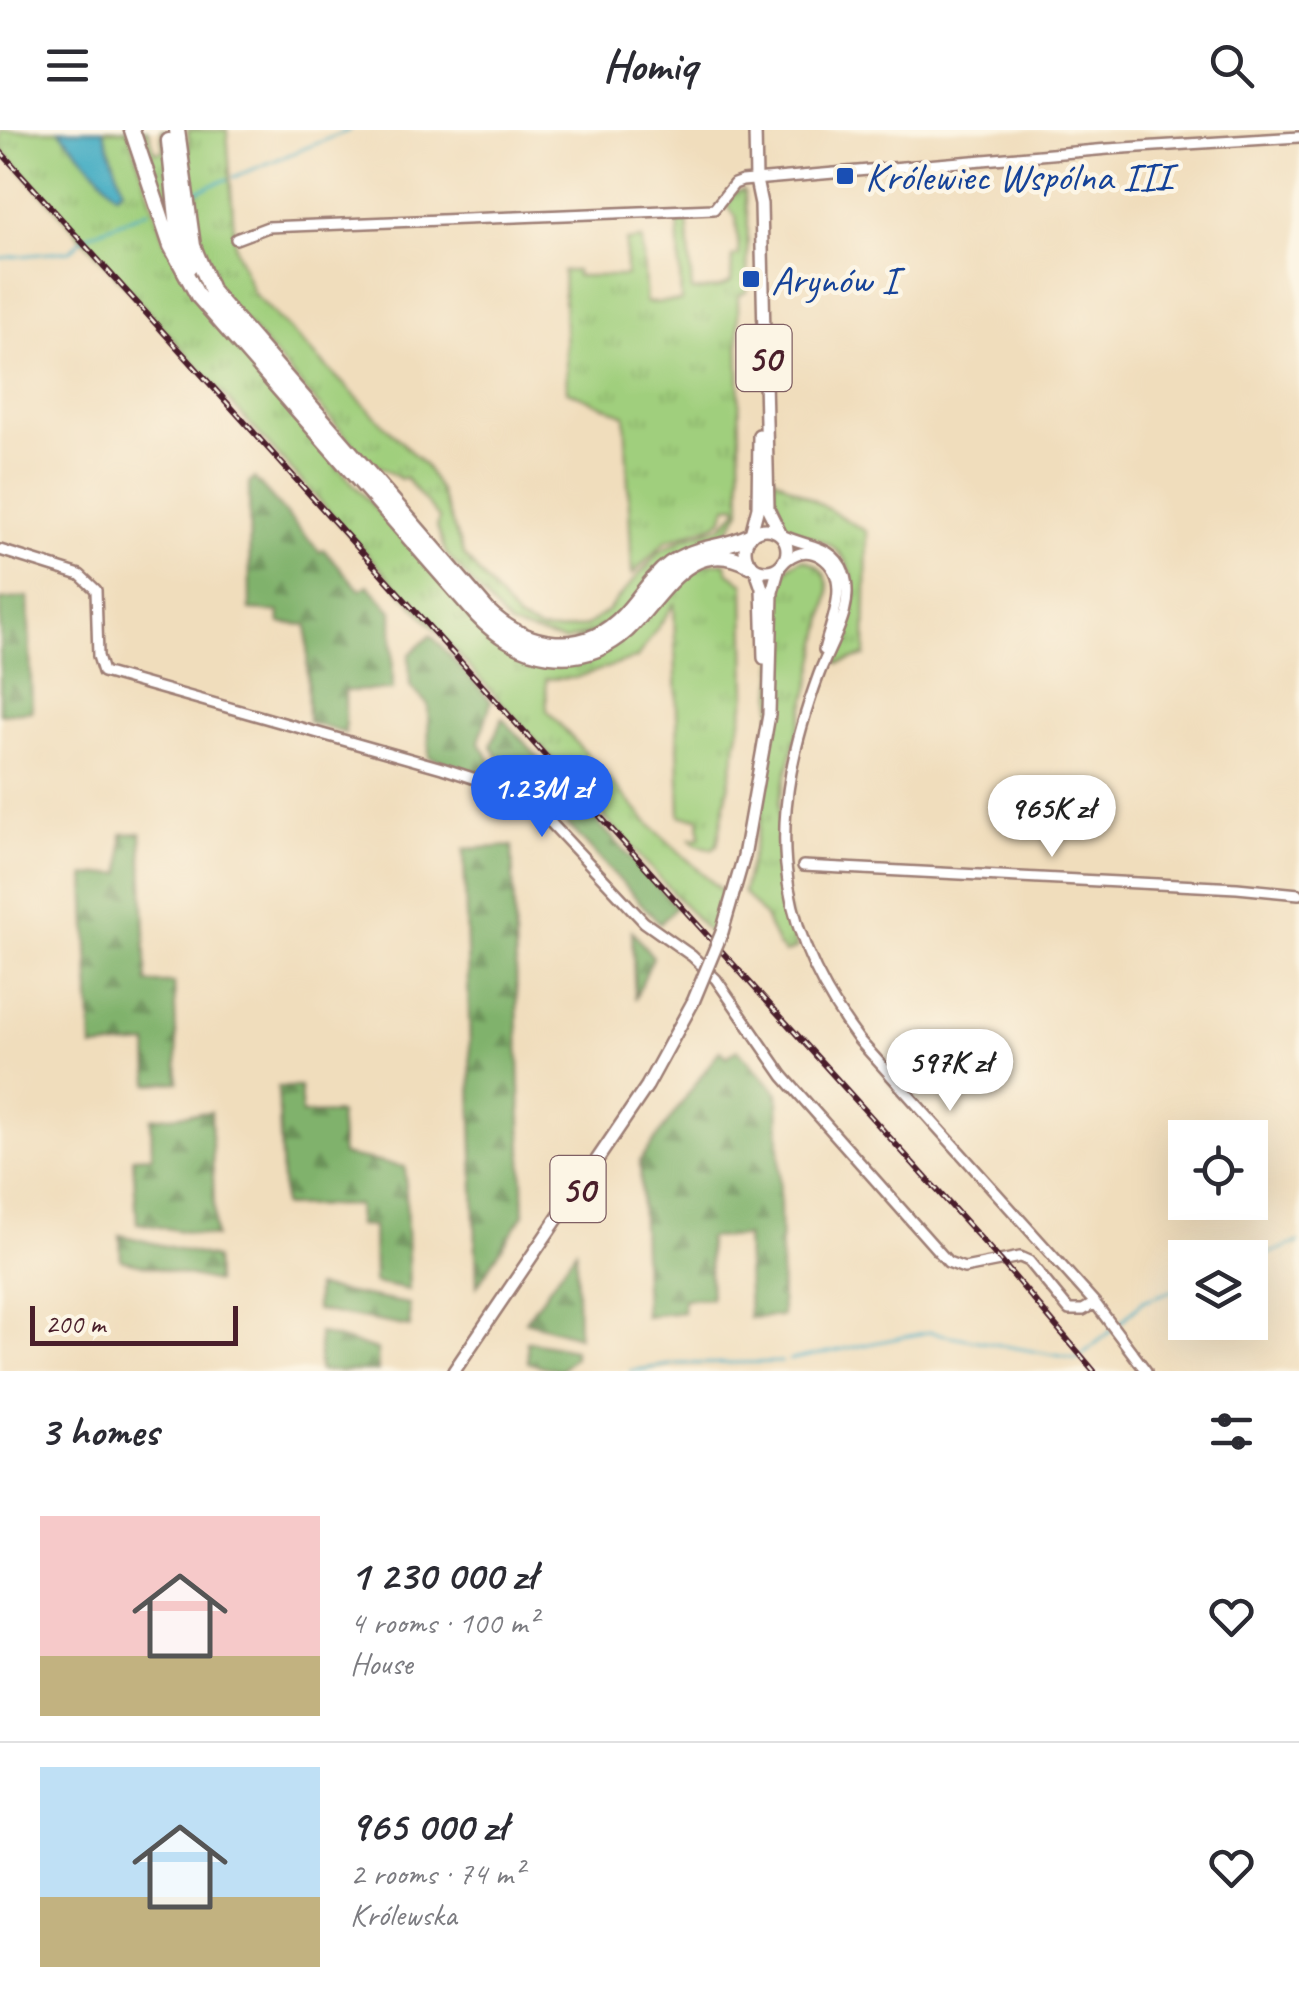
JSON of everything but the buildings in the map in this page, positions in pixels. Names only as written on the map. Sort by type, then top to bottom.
[{"type":"highway","points":[[132,130],[170,246],[189,282],[494,632],[517,647],[553,656],[589,652],[626,630],[663,586],[683,569],[716,557],[752,566]]},
{"type":"highway","points":[[168,130],[182,244],[188,266],[209,308]]},
{"type":"highway","points":[[180,130],[193,246],[206,282],[220,303],[508,629],[546,644],[571,644],[595,637],[624,616],[652,580],[673,562],[693,551],[750,535]]},
{"type":"main road","name":"50","points":[[454,1371],[647,1086],[693,1002],[722,932],[744,856],[769,715],[773,580],[788,552],[768,510],[761,204],[756,180],[755,130]]},
{"type":"main road","name":"50","points":[[756,180],[753,197],[759,498],[744,550],[762,588],[761,772]]},
{"type":"main road","points":[[750,535],[765,528],[781,534]]},
{"type":"main road","points":[[752,566],[769,571],[781,565]]},
{"type":"street","points":[[236,239],[268,227],[714,210],[734,184],[756,180],[1108,149],[1299,137]]},
{"type":"street","points":[[781,534],[826,551],[844,573],[844,612],[819,674]]},
{"type":"street","points":[[0,550],[80,575],[96,590],[102,672],[427,763],[503,788],[536,808],[644,922],[692,956],[716,979],[783,1076],[948,1262],[964,1268],[1020,1257],[1029,1261],[1070,1310],[1083,1310],[1095,1303]]},
{"type":"street","points":[[781,565],[797,553],[809,552],[827,562],[836,578],[838,600],[786,796],[784,858],[806,954],[820,983],[858,1040],[1095,1303],[1146,1371]]},
{"type":"street","points":[[802,866],[1299,894]]},
{"type":"green space","points":[[0,130],[128,130],[165,241],[301,426],[487,632],[509,648],[544,661],[702,565],[725,562],[729,573],[744,584],[746,695],[717,845],[712,849],[696,845],[691,839],[700,838],[699,818],[680,816],[674,604],[637,658],[575,678],[546,679],[547,710],[651,826],[724,893],[711,935],[0,147]]},
{"type":"green space","points":[[135,130],[148,130],[155,152],[163,151],[164,130],[180,247]]},
{"type":"green space","points":[[188,130],[227,130],[235,246],[253,293],[426,467],[440,491],[464,555],[518,620],[540,630],[586,626],[607,611],[659,552],[684,538],[721,527],[738,510],[736,505],[727,506],[722,520],[716,524],[666,541],[632,575],[625,415],[567,391],[563,271],[576,271],[576,276],[626,276],[626,241],[642,239],[646,303],[681,301],[678,217],[687,216],[692,291],[718,288],[731,282],[732,257],[739,255],[736,217],[727,205],[735,192],[744,190],[748,218],[747,291],[738,297],[741,511],[721,541],[606,627],[565,641],[510,626],[446,554],[437,527],[439,518],[405,477],[401,479],[365,458],[216,289],[196,231]]},
{"type":"green space","points":[[774,477],[867,532],[865,656],[839,663],[833,658],[851,611],[852,578],[837,551],[793,531],[775,516]]},
{"type":"green space","points":[[254,478],[320,552],[324,550],[360,590],[368,585],[392,611],[393,690],[345,691],[345,733],[308,722],[307,625],[280,623],[279,612],[250,610],[249,483]]},
{"type":"green space","points":[[802,559],[822,572],[829,594],[779,802],[780,880],[797,948],[785,953],[765,917],[743,892],[759,827],[769,761],[779,581],[790,566]]},
{"type":"green space","points":[[28,597],[32,711],[0,714],[0,600]]},
{"type":"green space","points":[[431,635],[491,701],[479,742],[504,782],[429,757],[428,705],[410,686],[409,655]]},
{"type":"green space","points":[[502,718],[676,907],[660,924],[550,805],[513,779],[491,746]]},
{"type":"green space","points":[[141,833],[147,983],[174,983],[178,1082],[149,1084],[148,1044],[92,1048],[85,876],[122,873],[122,834]]},
{"type":"green space","points":[[512,846],[524,1214],[477,1286],[464,849]]},
{"type":"green space","points":[[632,931],[653,957],[635,999]]},
{"type":"green space","points":[[737,1049],[778,1093],[782,1316],[749,1318],[746,1236],[708,1238],[711,1298],[683,1299],[683,1312],[645,1316],[640,1161],[720,1050],[727,1057]]},
{"type":"green space","points":[[278,1087],[300,1087],[302,1114],[339,1113],[342,1155],[405,1167],[409,1290],[374,1283],[373,1226],[358,1225],[357,1205],[283,1206]]},
{"type":"green space","points":[[211,1112],[215,1237],[137,1223],[133,1157],[152,1156],[151,1118]]},
{"type":"green space","points":[[120,1235],[215,1258],[216,1282],[121,1260]]},
{"type":"green space","points":[[576,1250],[578,1336],[525,1321]]},
{"type":"green space","points":[[316,1287],[409,1304],[410,1327],[316,1310]]},
{"type":"green space","points":[[319,1333],[377,1350],[378,1371],[319,1371]]},
{"type":"green space","points":[[527,1341],[574,1350],[574,1357],[560,1371],[528,1362]]},
{"type":"water","points":[[59,130],[103,130],[123,188],[116,194]]},
{"type":"waterway","points":[[234,177],[350,130]]},
{"type":"waterway","points":[[197,191],[228,179]]},
{"type":"waterway","points":[[0,258],[70,251],[86,236],[148,211]]},
{"type":"waterway","points":[[1268,1254],[1299,1242]]},
{"type":"waterway","points":[[1118,1325],[1143,1301],[1168,1292]]},
{"type":"waterway","points":[[789,1360],[929,1332],[1077,1359],[1112,1330]]},
{"type":"waterway","points":[[630,1371],[676,1364],[782,1362]]},
{"type":"railway","points":[[0,151],[1001,1261],[1094,1371]]},
{"type":"place","name":"Królewiec Wspólna III","points":[[845,176]]},
{"type":"place","name":"Arynów I","points":[[751,279]]}]
